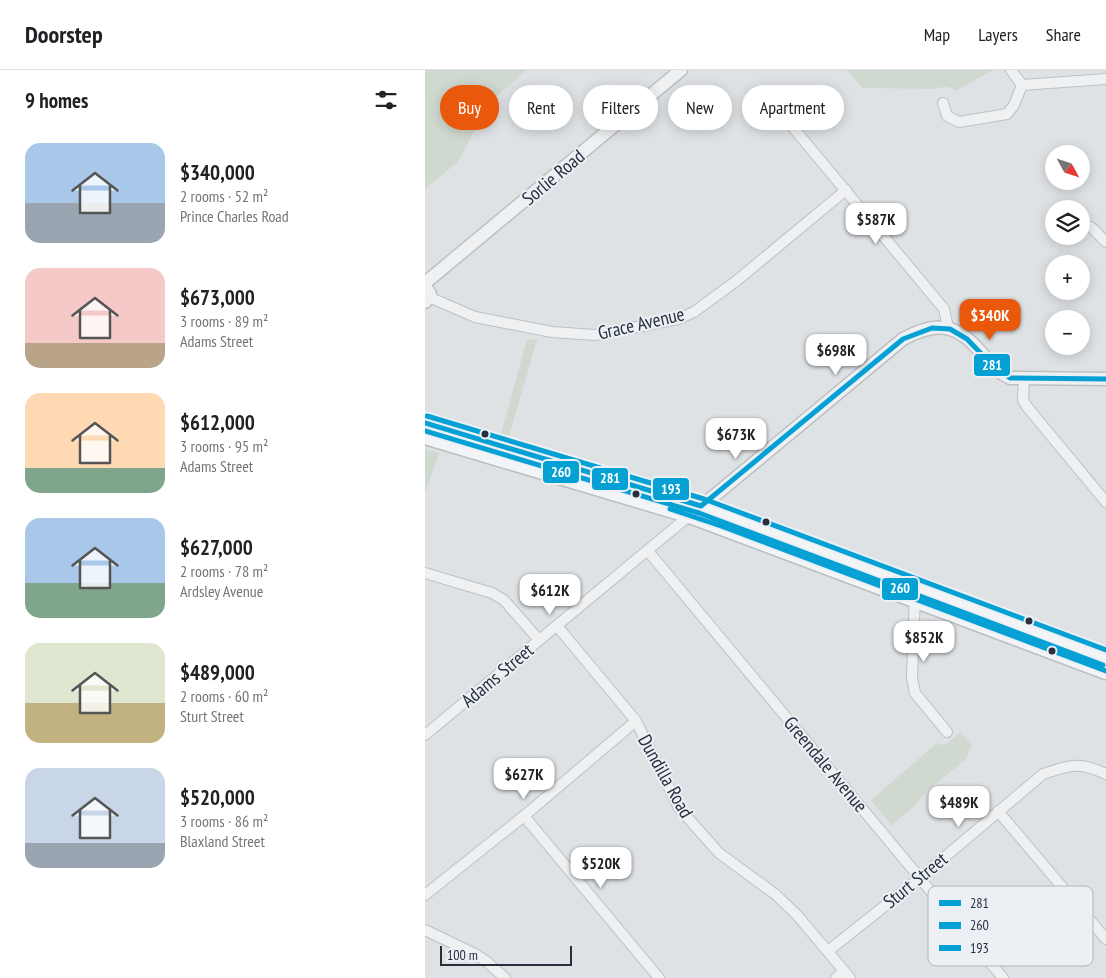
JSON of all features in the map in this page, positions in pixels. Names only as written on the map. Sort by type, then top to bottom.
[{"type":"main road","points":[[425,423],[696,511],[916,593],[1106,658]]},
{"type":"main road","points":[[425,436],[696,511]]},
{"type":"main road","points":[[916,593],[1106,671]]},
{"type":"street","name":"Sorlie Road","points":[[426,292],[681,70]]},
{"type":"street","points":[[1011,70],[1022,85]]},
{"type":"street","points":[[1022,85],[1106,79]]},
{"type":"street","points":[[943,103],[947,116],[959,122],[1007,114],[1014,105],[1022,85]]},
{"type":"street","points":[[796,130],[944,309],[948,327],[967,338],[1001,374],[1010,378],[1024,379],[1106,379]]},
{"type":"street","name":"Grace Avenue","points":[[426,292],[475,316],[552,332],[595,335],[678,319],[693,312],[750,270],[847,190]]},
{"type":"street","points":[[1091,227],[1106,242]]},
{"type":"street","name":"Adams Street","points":[[425,735],[903,339],[917,331],[948,327]]},
{"type":"street","points":[[1024,379],[1023,400],[1028,408],[1106,502]]},
{"type":"street","name":"Greendale Avenue","points":[[648,551],[928,888]]},
{"type":"street","points":[[425,573],[492,593],[504,600],[539,640]]},
{"type":"street","points":[[916,593],[912,677],[915,693],[947,732]]},
{"type":"street","name":"Dundilla Road","points":[[557,626],[636,721],[667,786],[685,815],[719,853],[775,894],[797,915],[847,974]]},
{"type":"street","points":[[425,895],[524,816],[636,721]]},
{"type":"street","name":"Sturt Street","points":[[828,952],[920,878],[1043,774],[1068,766],[1090,766],[1106,774]]},
{"type":"street","points":[[998,811],[1061,886]]},
{"type":"street","points":[[524,816],[659,978]]},
{"type":"street","points":[[1093,924],[1106,939]]},
{"type":"street","points":[[425,930],[475,954],[505,978]]},
{"type":"street","name":"Greendale Avenue","points":[[993,966],[1003,978]]},
{"type":"street","points":[[836,978],[847,974]]},
{"type":"shaded area","points":[[425,70],[527,70],[499,94],[499,85],[440,85],[440,130],[475,130],[458,162],[425,189]]},
{"type":"shaded area","points":[[847,70],[993,70],[956,91],[946,87],[936,89],[862,88]]},
{"type":"shaded area","points":[[527,339],[537,340],[509,436],[501,434]]},
{"type":"shaded area","points":[[425,449],[439,453],[425,493]]},
{"type":"shaded area","points":[[961,732],[972,746],[965,760],[927,791],[911,809],[891,825],[871,800],[936,744],[945,745]]},
{"type":"transit line","name":"281","points":[[425,423],[701,506],[903,339],[932,328],[950,329],[967,339],[995,368],[1010,378],[1106,379]]},
{"type":"transit line","name":"193","points":[[427,416],[704,499],[1106,650]]},
{"type":"transit line","name":"260","points":[[425,431],[699,513],[1103,665]]},
{"type":"transit line","name":"281","points":[[670,509],[721,526],[1106,671]]}]
